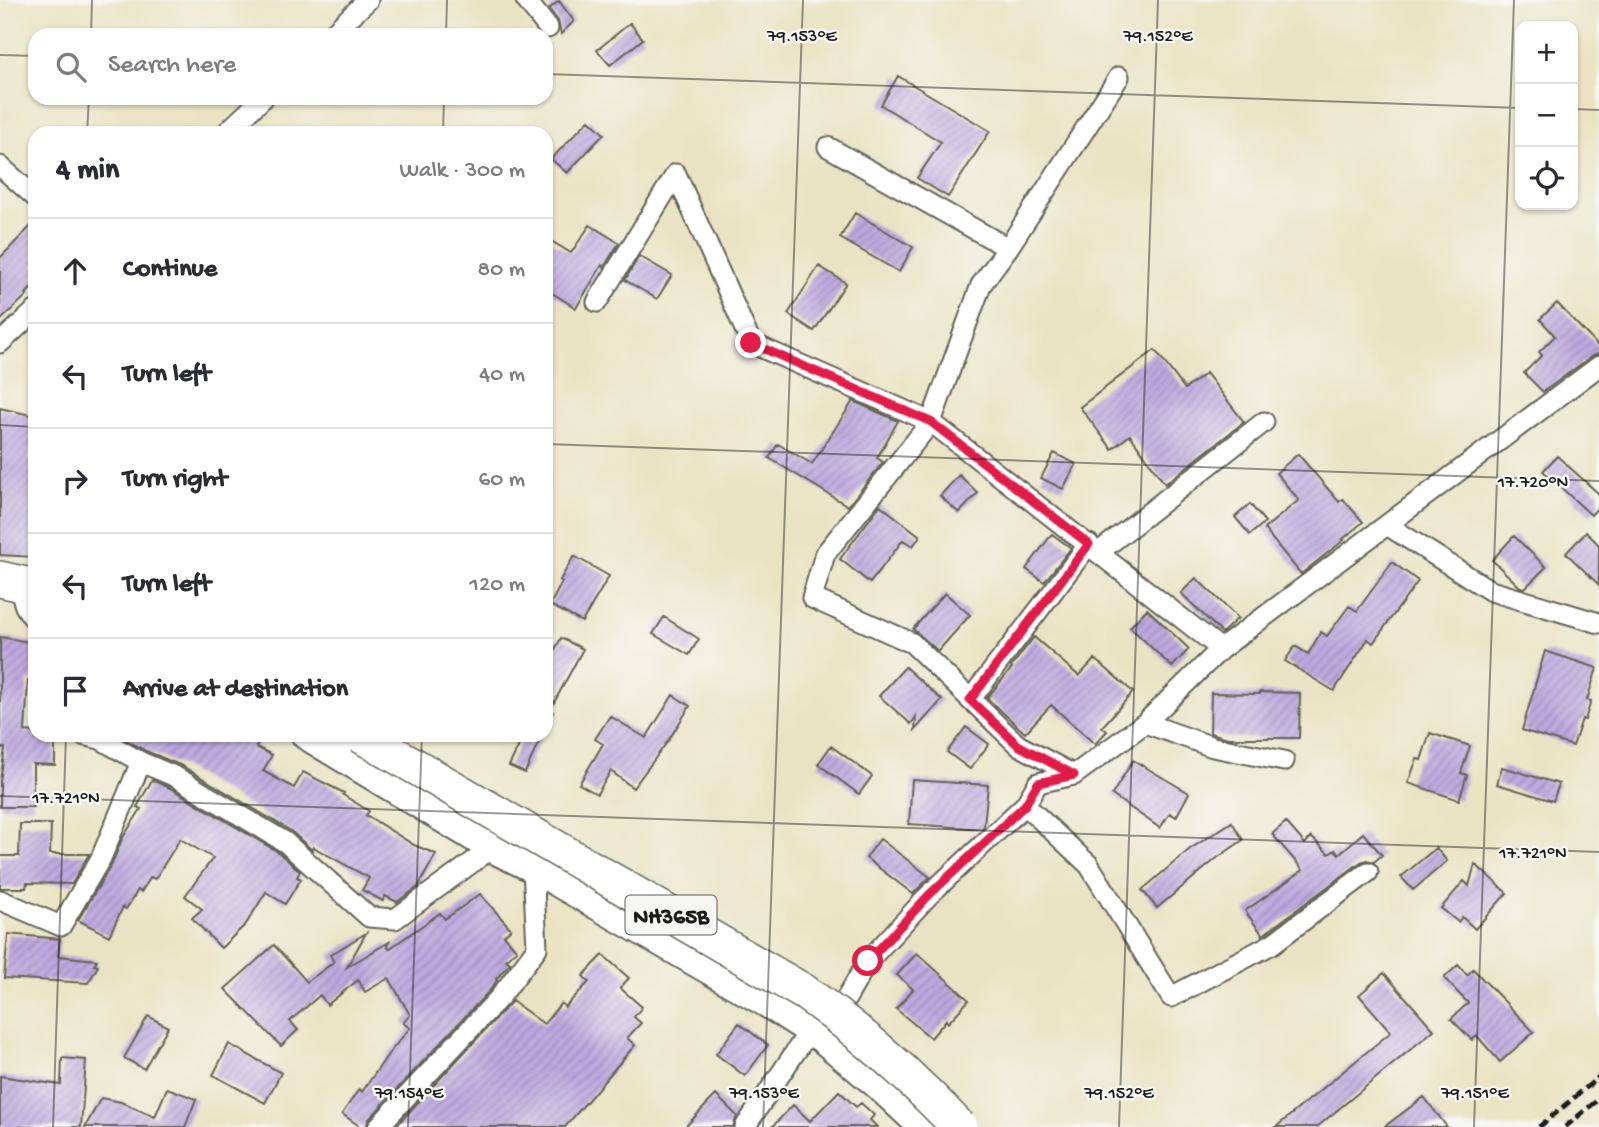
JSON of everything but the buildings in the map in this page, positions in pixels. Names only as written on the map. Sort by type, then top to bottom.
[{"type":"highway","name":"NH365B","points":[[373,742],[804,992],[842,1018],[911,1077],[959,1127]]},
{"type":"street","points":[[338,28],[368,0]]},
{"type":"street","points":[[526,0],[547,28]]},
{"type":"street","points":[[1074,775],[1018,745],[912,643],[812,598],[825,554],[931,422],[981,285],[1008,248],[1119,76]]},
{"type":"street","points":[[233,126],[256,105]]},
{"type":"street","points":[[828,147],[1008,248]]},
{"type":"street","points":[[0,166],[28,191]]},
{"type":"street","points":[[597,302],[676,174],[751,343],[931,422],[1221,649]]},
{"type":"street","points":[[0,343],[28,317]]},
{"type":"street","points":[[745,1127],[816,1035],[868,961],[929,895],[1025,805],[1038,783],[1074,775],[1145,723],[1221,649],[1599,366]]},
{"type":"street","points":[[970,700],[1094,548],[1264,422]]},
{"type":"street","points":[[1387,525],[1490,591],[1599,624]]},
{"type":"street","points":[[1145,723],[1213,747],[1284,761]]},
{"type":"street","points":[[107,742],[141,762],[176,777],[285,842],[369,917],[395,919],[492,848]]},
{"type":"street","points":[[318,742],[492,848],[533,868],[767,1003],[816,1035],[877,1083],[923,1127]]},
{"type":"street","points":[[0,900],[61,926],[102,858],[141,762]]},
{"type":"street","points":[[1025,805],[1089,865],[1171,997],[1272,944],[1368,872]]},
{"type":"street","points":[[378,1127],[500,997],[537,948],[533,868]]},
{"type":"railway","points":[[1539,1127],[1599,1077]]},
{"type":"railway","points":[[1565,1127],[1599,1099]]},
{"type":"route","points":[[751,343],[931,422],[1089,544],[970,700],[1018,745],[1074,775],[1038,783],[1025,805],[929,895],[868,961]]}]
